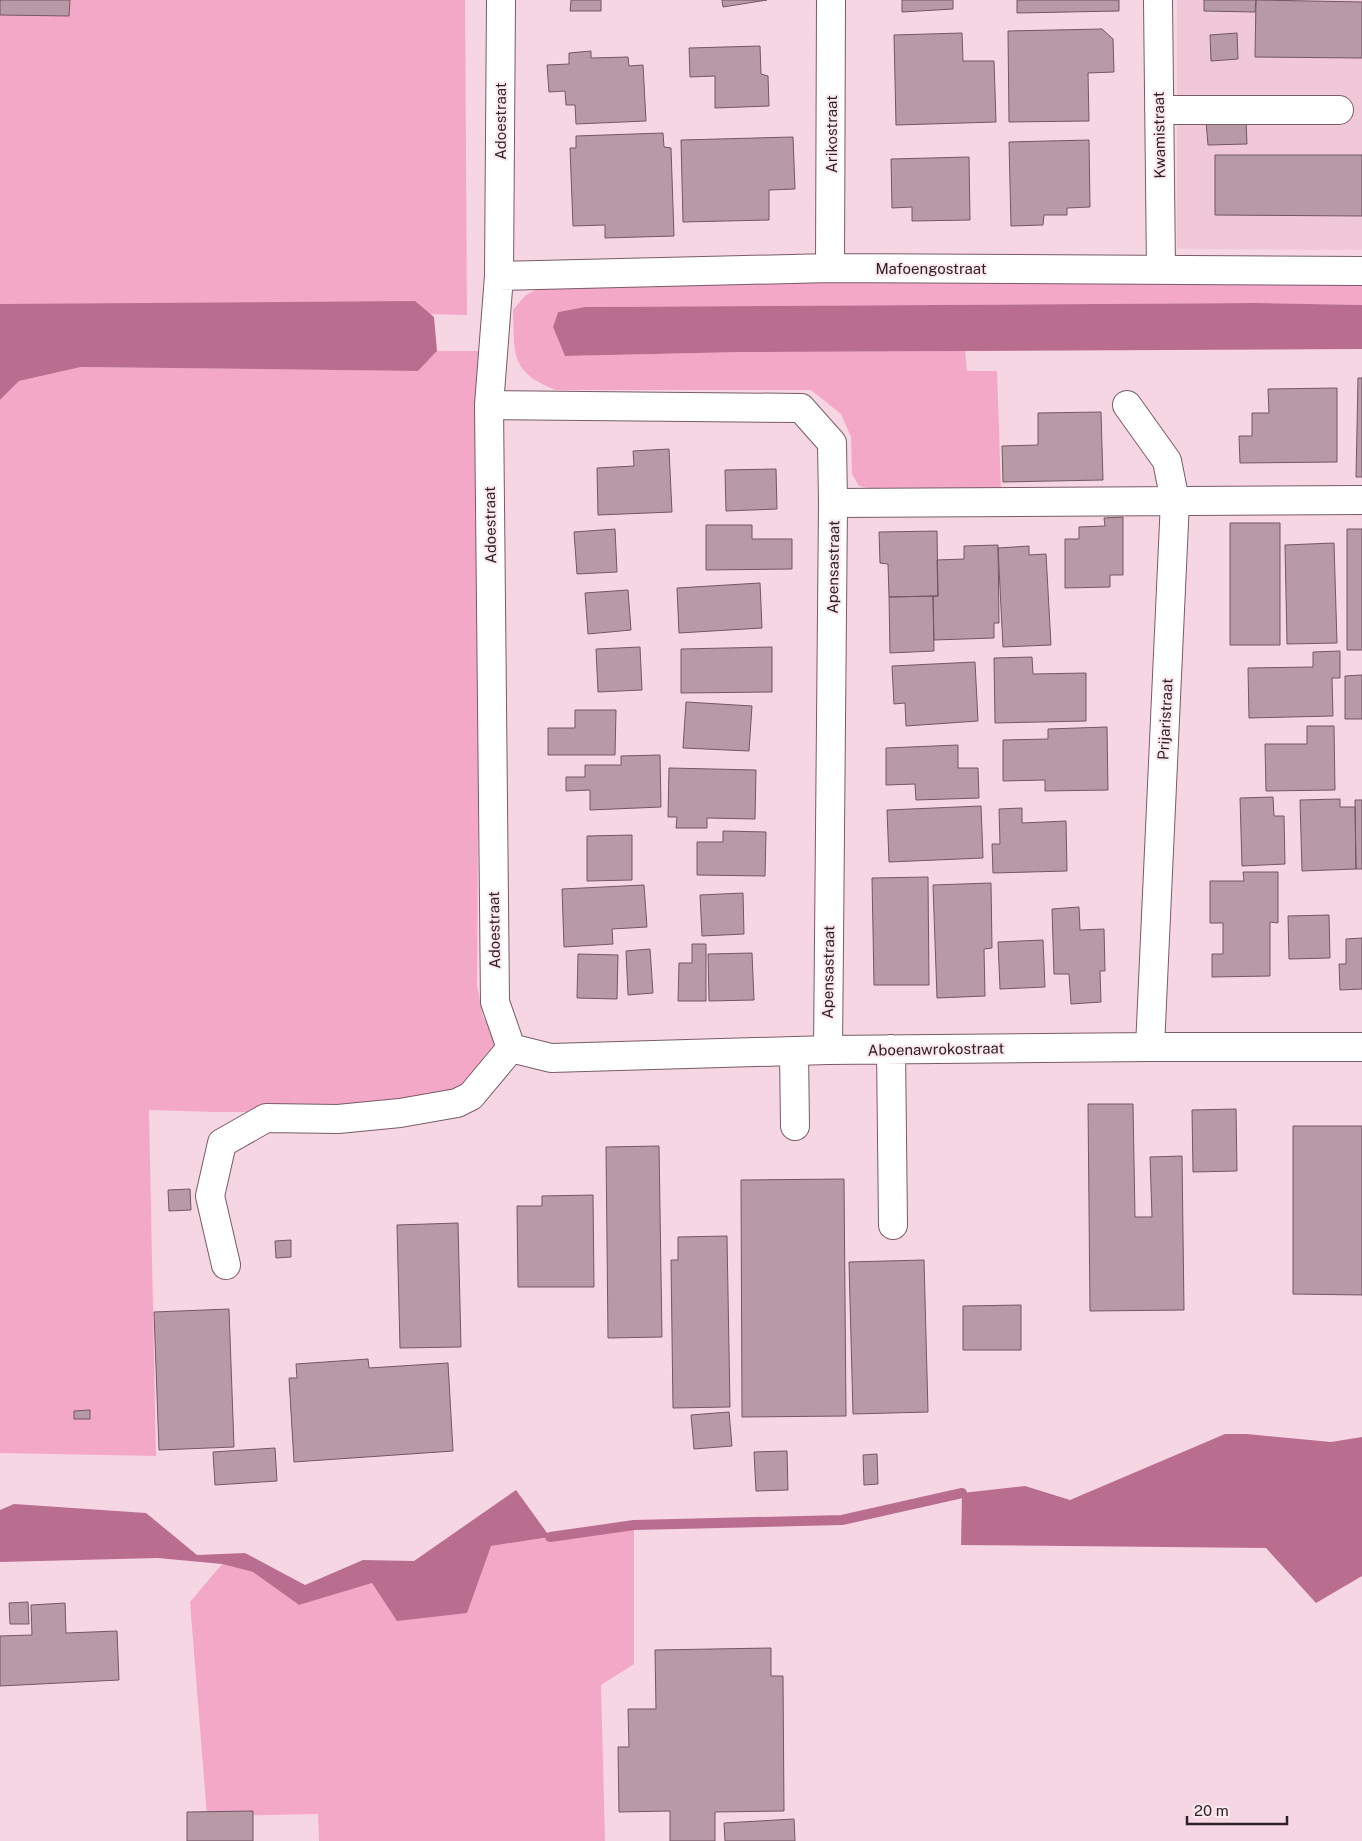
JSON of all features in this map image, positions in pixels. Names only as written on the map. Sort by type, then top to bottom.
[{"type":"street","name":"Adoestraat","points":[[501,0],[499,276],[489,405],[495,1002],[511,1048]]},
{"type":"street","name":"Arikostraat","points":[[830,268],[831,0]]},
{"type":"street","name":"Kwamistraat","points":[[1158,0],[1161,270]]},
{"type":"street","points":[[1159,110],[1339,110]]},
{"type":"street","name":"Mafoengostraat","points":[[499,276],[830,268],[1362,271]]},
{"type":"street","name":"Apensastraat","points":[[489,405],[801,408],[832,443],[828,1050]]},
{"type":"street","name":"Prijaristraat","points":[[1127,405],[1167,462],[1175,501],[1150,1047]]},
{"type":"street","points":[[833,503],[1362,500]]},
{"type":"street","points":[[226,1265],[210,1196],[222,1143],[266,1118],[338,1119],[400,1113],[457,1103],[470,1096],[511,1048]]},
{"type":"street","name":"Aboenawrokostraat","points":[[511,1048],[551,1058],[892,1049],[1362,1048]]},
{"type":"street","points":[[892,1049],[893,1225]]},
{"type":"street","points":[[794,1051],[795,1126]]},
{"type":"shaded area","points":[[0,0],[465,0],[467,315],[0,304]]},
{"type":"shaded area","points":[[1177,0],[1362,0],[1362,250],[1177,249]]},
{"type":"shaded area","points":[[744,281],[1362,283],[1362,305],[1257,303],[585,307],[558,312],[553,327],[566,356],[742,352],[965,351],[967,371],[997,371],[1001,490],[880,491],[859,486],[852,474],[851,437],[841,414],[811,390],[556,390],[530,376],[522,368],[518,360],[515,350],[513,310],[526,295],[543,286]]},
{"type":"shaded area","points":[[415,301],[434,317],[437,351],[418,371],[81,367],[19,381],[0,400],[0,304]]},
{"type":"shaded area","points":[[1257,303],[1362,305],[1362,349],[742,352],[565,356],[553,327],[558,312],[585,307]]},
{"type":"shaded area","points":[[437,351],[481,351],[477,985],[483,1017],[503,1044],[454,1091],[333,1112],[149,1110],[156,1456],[0,1453],[0,400],[19,381],[81,367],[418,371]]},
{"type":"shaded area","points":[[1225,1434],[1247,1434],[1331,1442],[1362,1437],[1362,1576],[1316,1603],[1266,1548],[961,1545],[962,1493],[1025,1486],[1070,1500]]},
{"type":"shaded area","points":[[516,1490],[550,1537],[491,1546],[467,1613],[397,1621],[372,1583],[299,1605],[253,1572],[222,1564],[158,1558],[0,1562],[0,1510],[14,1504],[146,1513],[197,1555],[245,1553],[305,1585],[363,1560],[414,1561]]},
{"type":"shaded area","points":[[634,1525],[634,1664],[601,1685],[605,1841],[319,1841],[318,1814],[207,1816],[190,1602],[222,1564],[253,1572],[299,1605],[491,1546]]},
{"type":"building","points":[[0,0],[70,0],[69,16],[0,15]]},
{"type":"building","points":[[571,0],[601,0],[601,11],[570,11]]},
{"type":"building","points":[[722,0],[767,0],[723,7]]},
{"type":"building","points":[[902,0],[953,0],[953,9],[902,12]]},
{"type":"building","points":[[1017,0],[1119,0],[1119,11],[1017,13]]},
{"type":"building","points":[[1204,0],[1256,0],[1255,12],[1204,11]]},
{"type":"building","points":[[1256,0],[1362,2],[1362,58],[1255,57]]},
{"type":"building","points":[[1102,29],[1113,39],[1114,72],[1088,73],[1089,121],[1009,122],[1008,31]]},
{"type":"building","points":[[962,33],[963,61],[994,61],[996,122],[896,125],[894,35]]},
{"type":"building","points":[[1237,33],[1238,59],[1211,61],[1210,35]]},
{"type":"building","points":[[760,46],[761,74],[768,76],[769,106],[715,108],[715,76],[690,77],[689,48]]},
{"type":"building","points":[[591,51],[591,58],[628,57],[629,66],[643,65],[646,121],[576,124],[575,105],[566,105],[565,91],[549,92],[547,65],[569,64],[569,53]]},
{"type":"building","points":[[1246,119],[1247,144],[1208,145],[1206,121]]},
{"type":"building","points":[[663,133],[664,147],[671,148],[674,236],[605,238],[605,225],[573,226],[570,148],[576,148],[576,136]]},
{"type":"building","points":[[793,137],[795,189],[769,190],[769,220],[683,222],[681,140]]},
{"type":"building","points":[[1089,140],[1090,207],[1067,208],[1067,215],[1044,215],[1043,225],[1011,226],[1009,142]]},
{"type":"building","points":[[1215,155],[1362,155],[1362,216],[1215,215]]},
{"type":"building","points":[[969,157],[970,220],[912,221],[912,207],[892,208],[891,159]]},
{"type":"building","points":[[1358,378],[1362,378],[1362,477],[1356,477]]},
{"type":"building","points":[[1337,388],[1337,462],[1240,463],[1239,436],[1252,436],[1252,413],[1269,413],[1268,389]]},
{"type":"building","points":[[1101,412],[1103,480],[1003,482],[1002,446],[1038,445],[1038,413]]},
{"type":"building","points":[[669,449],[672,512],[598,515],[597,468],[634,466],[633,451]]},
{"type":"building","points":[[776,469],[777,509],[726,511],[725,470]]},
{"type":"building","points":[[1123,517],[1123,575],[1110,575],[1110,587],[1065,588],[1065,539],[1079,539],[1079,527],[1105,526],[1104,518]]},
{"type":"building","points":[[1230,523],[1280,523],[1280,645],[1230,645]]},
{"type":"building","points":[[706,525],[752,525],[752,539],[792,539],[792,569],[706,570]]},
{"type":"building","points":[[615,529],[617,572],[577,574],[574,532]]},
{"type":"building","points":[[1347,529],[1362,529],[1362,650],[1347,650]]},
{"type":"building","points":[[937,531],[938,596],[889,597],[888,564],[880,563],[879,532]]},
{"type":"building","points":[[1334,543],[1337,643],[1287,644],[1285,545]]},
{"type":"building","points":[[998,545],[999,623],[994,623],[994,638],[934,640],[933,596],[938,596],[937,560],[964,559],[964,546]]},
{"type":"building","points":[[1029,546],[1029,555],[1046,554],[1051,645],[1003,647],[998,548]]},
{"type":"building","points":[[760,583],[762,628],[679,633],[677,588]]},
{"type":"building","points":[[628,590],[631,630],[588,634],[585,593]]},
{"type":"building","points":[[933,596],[934,651],[890,653],[889,597]]},
{"type":"building","points":[[640,647],[642,690],[598,692],[596,649]]},
{"type":"building","points":[[772,647],[772,692],[681,693],[681,649]]},
{"type":"building","points":[[1340,651],[1340,678],[1332,678],[1333,716],[1249,718],[1248,668],[1313,667],[1313,652]]},
{"type":"building","points":[[1032,657],[1033,674],[1086,673],[1086,721],[995,723],[994,658]]},
{"type":"building","points":[[975,662],[978,721],[906,726],[905,703],[894,704],[892,666]]},
{"type":"building","points":[[1362,675],[1362,719],[1345,719],[1345,676]]},
{"type":"building","points":[[686,702],[752,706],[749,751],[683,748]]},
{"type":"building","points":[[575,710],[616,710],[615,755],[548,755],[548,728],[575,728]]},
{"type":"building","points":[[1307,726],[1334,726],[1335,790],[1266,791],[1265,744],[1307,744]]},
{"type":"building","points":[[1107,727],[1108,790],[1045,791],[1045,780],[1003,781],[1003,740],[1048,739],[1048,729]]},
{"type":"building","points":[[958,745],[958,768],[978,768],[979,798],[916,800],[915,784],[886,785],[886,748]]},
{"type":"building","points":[[660,755],[661,807],[590,810],[590,790],[566,791],[566,777],[585,777],[585,765],[621,765],[621,756]]},
{"type":"building","points":[[669,768],[756,770],[755,819],[707,818],[707,828],[676,828],[677,817],[668,817]]},
{"type":"building","points":[[1273,797],[1274,816],[1284,816],[1285,864],[1242,866],[1240,798]]},
{"type":"building","points":[[1340,799],[1340,807],[1355,807],[1356,869],[1302,871],[1300,800]]},
{"type":"building","points":[[1355,800],[1362,800],[1362,869],[1356,869]]},
{"type":"building","points":[[981,806],[983,858],[889,862],[887,810]]},
{"type":"building","points":[[1022,808],[1022,823],[1066,821],[1067,871],[993,873],[992,844],[1000,844],[999,809]]},
{"type":"building","points":[[723,831],[766,832],[765,876],[697,875],[697,842],[723,842]]},
{"type":"building","points":[[632,835],[632,880],[587,881],[587,836]]},
{"type":"building","points":[[1243,872],[1278,872],[1278,923],[1270,922],[1270,976],[1212,977],[1212,954],[1223,954],[1223,923],[1210,923],[1210,881],[1244,881]]},
{"type":"building","points":[[928,877],[929,985],[874,985],[872,878]]},
{"type":"building","points":[[991,883],[992,948],[984,949],[985,996],[937,998],[933,885]]},
{"type":"building","points":[[644,885],[647,927],[612,929],[613,944],[564,947],[562,889]]},
{"type":"building","points":[[743,893],[744,934],[702,936],[700,895]]},
{"type":"building","points":[[1079,907],[1080,930],[1104,929],[1105,971],[1100,971],[1101,1002],[1071,1004],[1069,974],[1054,974],[1052,909]]},
{"type":"building","points":[[1329,915],[1330,958],[1289,959],[1288,916]]},
{"type":"building","points":[[1362,938],[1362,989],[1340,990],[1339,964],[1346,964],[1346,939]]},
{"type":"building","points":[[1043,940],[1045,987],[1000,989],[998,942]]},
{"type":"building","points":[[692,944],[706,944],[706,1001],[678,1001],[679,963],[692,963]]},
{"type":"building","points":[[650,949],[653,993],[628,995],[626,951]]},
{"type":"building","points":[[752,953],[754,1000],[709,1001],[708,954]]},
{"type":"building","points":[[578,954],[618,955],[617,999],[577,998]]},
{"type":"building","points":[[1088,1104],[1133,1104],[1135,1217],[1152,1217],[1150,1157],[1182,1156],[1184,1310],[1090,1311]]},
{"type":"building","points":[[1236,1109],[1237,1171],[1193,1172],[1192,1110]]},
{"type":"building","points":[[1293,1126],[1362,1126],[1362,1295],[1293,1294]]},
{"type":"building","points":[[659,1146],[662,1337],[608,1338],[606,1147]]},
{"type":"building","points":[[844,1179],[846,1416],[742,1417],[741,1180]]},
{"type":"building","points":[[190,1189],[191,1210],[169,1211],[168,1190]]},
{"type":"building","points":[[593,1195],[594,1287],[518,1287],[517,1206],[542,1206],[542,1196]]},
{"type":"building","points":[[458,1223],[461,1347],[400,1348],[397,1225]]},
{"type":"building","points":[[727,1236],[730,1407],[673,1408],[671,1260],[678,1260],[678,1237]]},
{"type":"building","points":[[291,1240],[291,1257],[276,1258],[275,1241]]},
{"type":"building","points":[[924,1260],[928,1412],[853,1414],[849,1262]]},
{"type":"building","points":[[1021,1305],[1021,1350],[963,1350],[963,1306]]},
{"type":"building","points":[[229,1309],[234,1447],[159,1450],[154,1312]]},
{"type":"building","points":[[368,1359],[369,1368],[448,1363],[453,1451],[294,1462],[289,1378],[297,1378],[296,1364]]},
{"type":"building","points":[[90,1410],[90,1419],[74,1419],[74,1411]]},
{"type":"building","points":[[729,1412],[732,1446],[694,1449],[691,1415]]},
{"type":"building","points":[[275,1448],[277,1481],[215,1485],[213,1452]]},
{"type":"building","points":[[787,1451],[788,1490],[756,1491],[754,1452]]},
{"type":"building","points":[[877,1454],[878,1484],[864,1485],[863,1455]]},
{"type":"building","points":[[28,1602],[29,1624],[10,1624],[9,1603]]},
{"type":"building","points":[[65,1603],[66,1633],[117,1631],[119,1680],[0,1686],[0,1636],[32,1635],[31,1605]]},
{"type":"building","points":[[771,1648],[771,1676],[783,1676],[784,1811],[715,1812],[715,1841],[670,1841],[670,1811],[619,1812],[618,1747],[629,1747],[628,1709],[656,1709],[655,1650]]},
{"type":"building","points":[[253,1811],[253,1841],[187,1841],[187,1812]]},
{"type":"building","points":[[794,1819],[795,1841],[725,1841],[724,1823]]},
{"type":"waterway","points":[[550,1537],[634,1525],[842,1520],[962,1493]]}]
